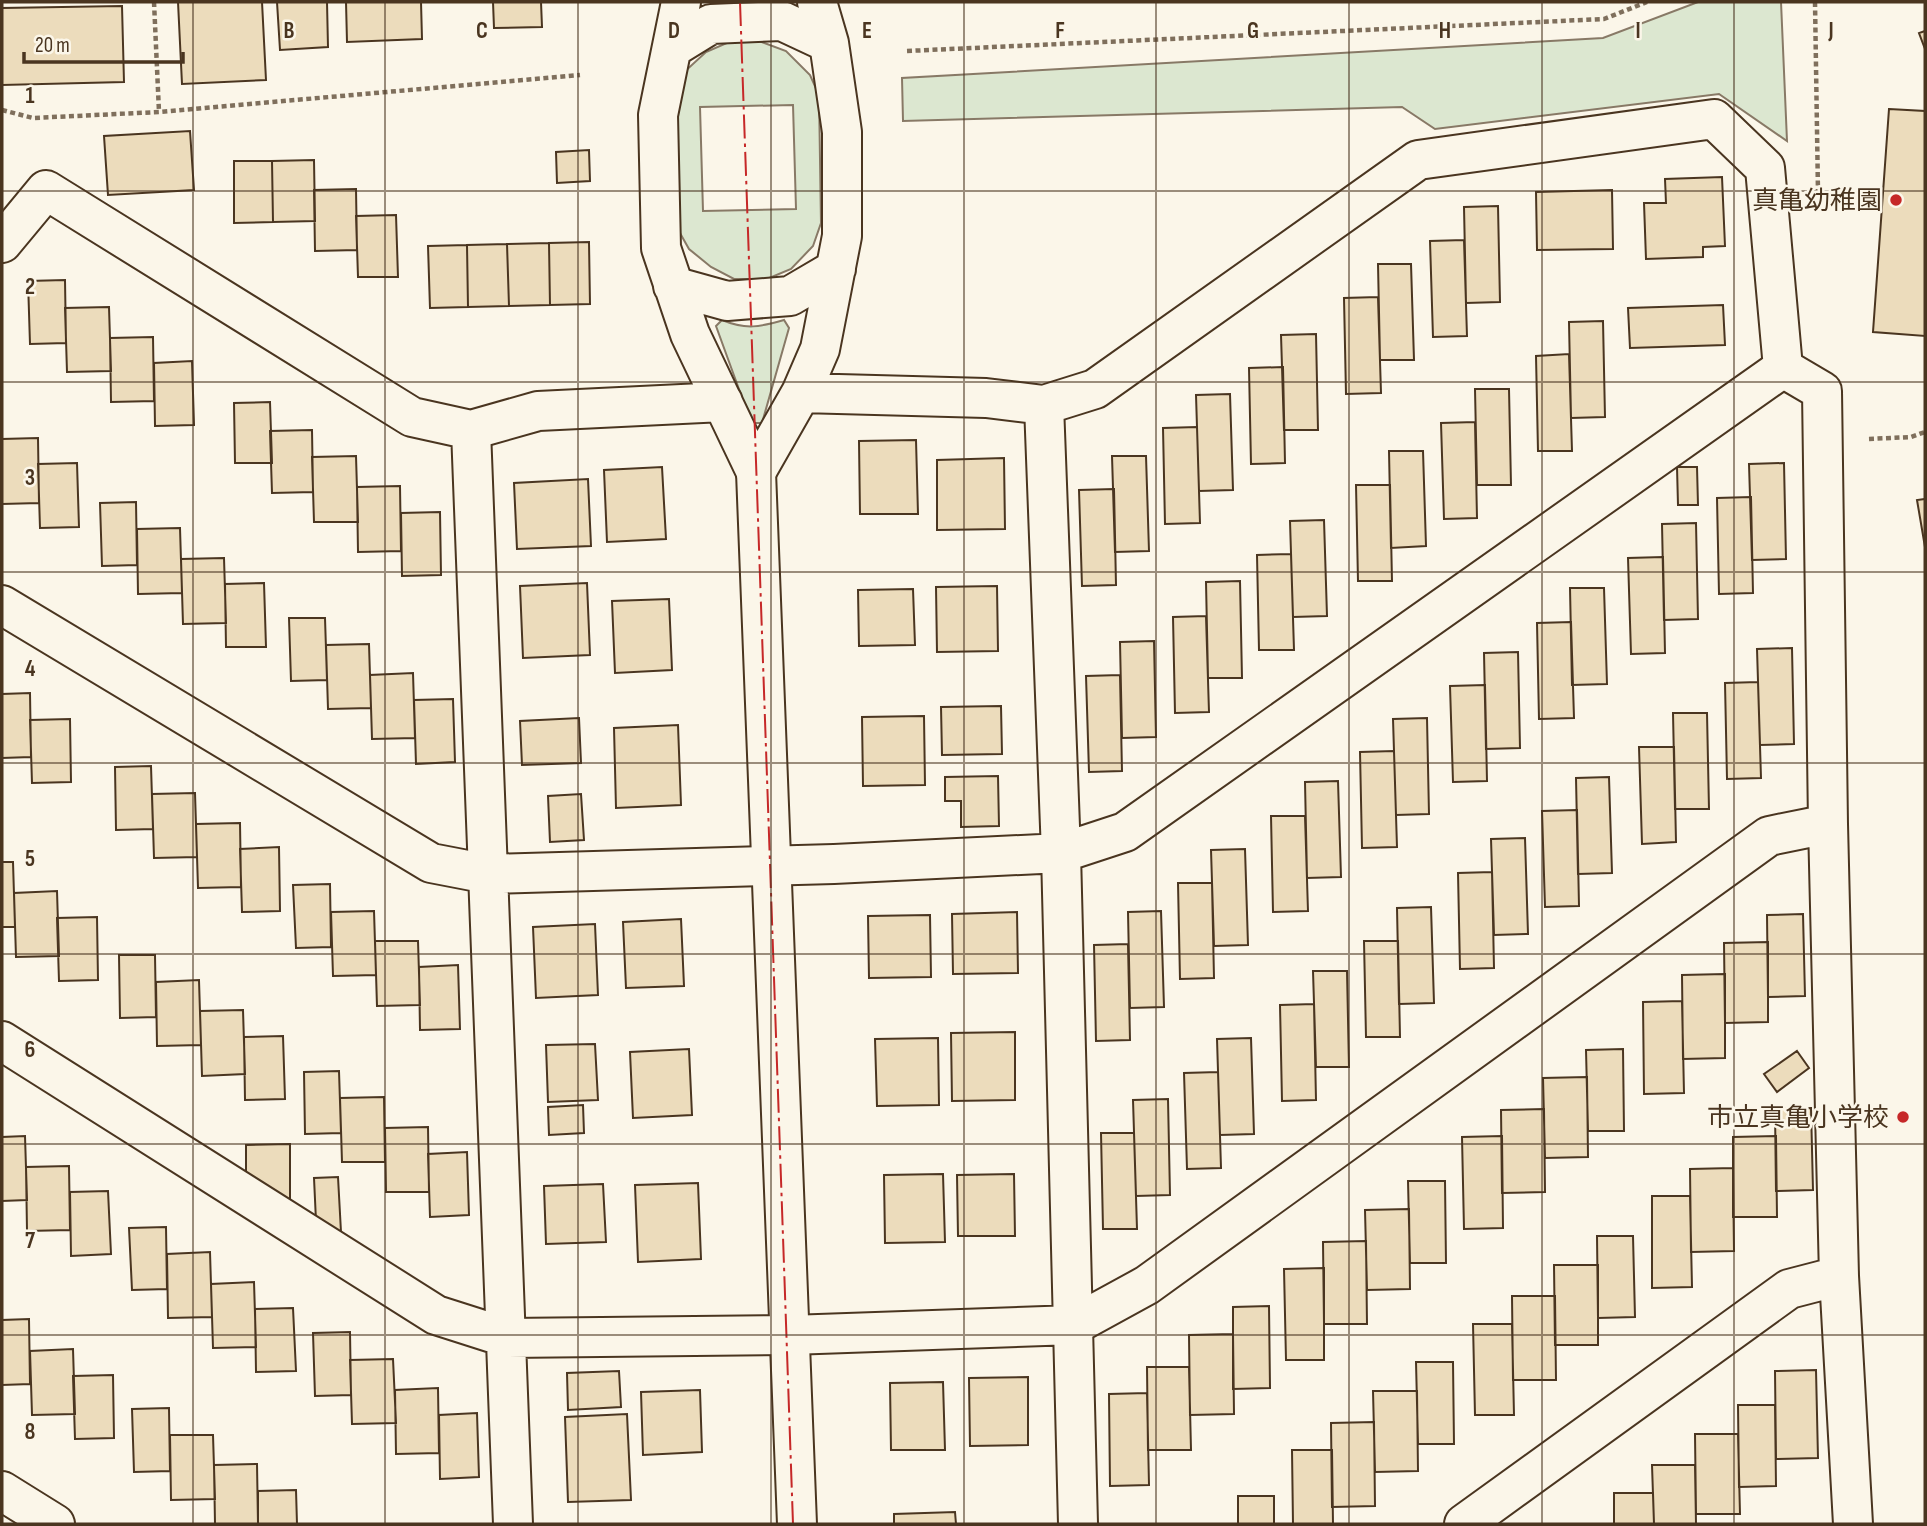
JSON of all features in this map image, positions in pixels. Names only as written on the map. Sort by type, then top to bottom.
[{"type":"street","points":[[681,2],[658,115],[661,248],[690,334],[756,472],[797,1524]]},
{"type":"street","points":[[756,472],[801,393],[820,349],[842,236],[842,131],[829,43],[817,2]]},
{"type":"street","points":[[672,48],[710,24],[782,22],[829,43]]},
{"type":"street","points":[[801,393],[986,398],[1044,405],[1095,390],[1418,160],[1714,119],[1765,168],[1783,368]]},
{"type":"street","points":[[2,243],[46,190],[412,417],[471,430],[538,411],[723,402]]},
{"type":"street","points":[[673,286],[727,301],[790,296],[836,269]]},
{"type":"street","points":[[1783,368],[1822,391],[1828,824],[1839,1276],[1853,1524]]},
{"type":"street","points":[[2,606],[430,863],[488,874],[770,867],[1061,853],[1125,832],[1783,368]]},
{"type":"street","points":[[1044,405],[1061,853],[1078,1524]]},
{"type":"street","points":[[471,430],[508,1338],[513,1524]]},
{"type":"street","points":[[2,1041],[436,1315],[508,1338],[790,1335],[1074,1325],[1147,1285],[1769,836],[1828,824]]},
{"type":"street","points":[[1464,1524],[1789,1289],[1839,1276]]},
{"type":"street","points":[[2,1491],[55,1524]]},
{"type":"path","points":[[155,2],[159,112]]},
{"type":"path","points":[[907,51],[1604,19],[1647,2]]},
{"type":"path","points":[[2,110],[33,118],[159,112],[580,75]]},
{"type":"path","points":[[1822,440],[1910,437],[1925,432]]},
{"type":"green space","points":[[1698,2],[1781,2],[1787,141],[1719,94],[1435,129],[1402,107],[903,121],[902,78],[1603,38]]},
{"type":"green space","points":[[759,41],[786,51],[810,75],[819,95],[821,223],[813,246],[791,269],[767,279],[734,279],[711,267],[689,249],[676,226],[676,93],[682,74],[706,52],[729,42]],"holes":[[[793,105],[796,209],[703,211],[700,107]]]},
{"type":"green space","points":[[722,320],[753,326],[784,320],[789,328],[762,423],[748,423],[740,392],[716,326]]},
{"type":"building","points":[[178,2],[262,2],[266,80],[182,84]]},
{"type":"building","points":[[277,2],[327,2],[328,47],[280,50]]},
{"type":"building","points":[[346,2],[421,2],[422,39],[347,42]]},
{"type":"building","points":[[493,2],[541,2],[542,27],[494,28]]},
{"type":"building","points":[[122,6],[124,82],[2,85],[2,8]]},
{"type":"building","points":[[1925,31],[1925,49],[1919,33]]},
{"type":"building","points":[[1889,109],[1925,111],[1925,336],[1873,332]]},
{"type":"building","points":[[190,131],[194,190],[108,195],[104,136]]},
{"type":"building","points":[[589,150],[590,181],[557,183],[556,152]]},
{"type":"building","points":[[314,160],[315,221],[273,222],[272,161]]},
{"type":"building","points":[[234,161],[272,161],[273,222],[234,223]]},
{"type":"building","points":[[1722,177],[1725,246],[1703,247],[1703,257],[1646,259],[1644,203],[1666,203],[1665,179]]},
{"type":"building","points":[[356,189],[357,250],[315,251],[314,190]]},
{"type":"building","points":[[1612,190],[1613,249],[1537,250],[1536,192]]},
{"type":"building","points":[[1498,206],[1500,302],[1466,303],[1464,207]]},
{"type":"building","points":[[396,215],[398,277],[358,277],[356,216]]},
{"type":"building","points":[[1464,240],[1467,336],[1433,337],[1430,241]]},
{"type":"building","points":[[589,242],[590,304],[550,305],[549,243]]},
{"type":"building","points":[[549,243],[550,305],[509,306],[507,244]]},
{"type":"building","points":[[507,244],[509,306],[468,307],[467,245]]},
{"type":"building","points":[[467,245],[468,307],[430,308],[428,246]]},
{"type":"building","points":[[1378,264],[1411,264],[1414,360],[1380,360]]},
{"type":"building","points":[[65,280],[66,343],[30,344],[28,281]]},
{"type":"building","points":[[1378,297],[1381,393],[1346,394],[1344,298]]},
{"type":"building","points":[[1723,305],[1725,345],[1630,348],[1628,308]]},
{"type":"building","points":[[109,307],[111,371],[67,372],[65,308]]},
{"type":"building","points":[[1603,321],[1605,417],[1571,418],[1569,322]]},
{"type":"building","points":[[1316,334],[1318,430],[1284,430],[1281,335]]},
{"type":"building","points":[[153,337],[154,401],[111,402],[110,338]]},
{"type":"building","points":[[1569,354],[1572,451],[1538,451],[1536,356]]},
{"type":"building","points":[[192,361],[194,425],[155,426],[154,363]]},
{"type":"building","points":[[1283,367],[1285,463],[1251,464],[1249,368]]},
{"type":"building","points":[[1475,389],[1509,389],[1511,485],[1477,485]]},
{"type":"building","points":[[1230,394],[1233,490],[1199,491],[1196,395]]},
{"type":"building","points":[[270,402],[272,463],[235,463],[234,403]]},
{"type":"building","points":[[1475,422],[1477,518],[1444,519],[1441,423]]},
{"type":"building","points":[[1197,427],[1200,523],[1165,524],[1163,428]]},
{"type":"building","points":[[312,430],[313,492],[272,493],[270,431]]},
{"type":"building","points":[[38,438],[39,503],[2,504],[2,439]]},
{"type":"building","points":[[916,440],[918,514],[860,514],[859,441]]},
{"type":"building","points":[[1389,451],[1423,451],[1426,546],[1391,548]]},
{"type":"building","points":[[356,456],[358,522],[314,522],[312,457]]},
{"type":"building","points":[[1112,456],[1146,456],[1149,551],[1115,552]]},
{"type":"building","points":[[1004,458],[1005,529],[937,530],[937,460]]},
{"type":"building","points":[[77,463],[79,527],[40,528],[38,464]]},
{"type":"building","points":[[1784,463],[1786,559],[1752,560],[1749,464]]},
{"type":"building","points":[[662,467],[666,539],[607,542],[604,470]]},
{"type":"building","points":[[1677,467],[1697,467],[1698,505],[1678,505]]},
{"type":"building","points":[[588,479],[591,546],[517,549],[514,483]]},
{"type":"building","points":[[1356,485],[1390,485],[1392,581],[1358,581]]},
{"type":"building","points":[[400,486],[401,551],[358,552],[357,487]]},
{"type":"building","points":[[1114,489],[1116,585],[1082,586],[1079,490]]},
{"type":"building","points":[[1751,497],[1753,593],[1719,594],[1717,498]]},
{"type":"building","points":[[1925,499],[1925,547],[1917,500]]},
{"type":"building","points":[[136,502],[137,565],[102,566],[100,503]]},
{"type":"building","points":[[440,512],[441,575],[402,576],[401,513]]},
{"type":"building","points":[[1324,520],[1327,616],[1293,617],[1290,521]]},
{"type":"building","points":[[1696,523],[1698,619],[1664,620],[1662,524]]},
{"type":"building","points":[[180,528],[182,593],[138,594],[137,529]]},
{"type":"building","points":[[1291,554],[1294,650],[1259,650],[1257,555]]},
{"type":"building","points":[[1663,557],[1665,653],[1631,654],[1628,558]]},
{"type":"building","points":[[224,558],[226,623],[183,624],[181,559]]},
{"type":"building","points":[[1240,581],[1242,678],[1208,678],[1206,582]]},
{"type":"building","points":[[264,583],[266,647],[226,647],[225,584]]},
{"type":"building","points":[[587,583],[590,655],[523,658],[520,586]]},
{"type":"building","points":[[997,586],[998,651],[937,652],[936,587]]},
{"type":"building","points":[[1570,588],[1604,588],[1607,684],[1572,685]]},
{"type":"building","points":[[913,589],[915,645],[859,646],[858,590]]},
{"type":"building","points":[[669,599],[672,670],[615,673],[612,601]]},
{"type":"building","points":[[1206,616],[1209,712],[1175,713],[1173,617]]},
{"type":"building","points":[[289,618],[325,618],[327,680],[291,681]]},
{"type":"building","points":[[1571,622],[1574,718],[1539,719],[1537,623]]},
{"type":"building","points":[[1154,641],[1156,737],[1122,738],[1120,642]]},
{"type":"building","points":[[369,644],[371,708],[328,709],[326,645]]},
{"type":"building","points":[[1792,648],[1794,744],[1760,745],[1757,649]]},
{"type":"building","points":[[1518,652],[1520,748],[1486,749],[1484,653]]},
{"type":"building","points":[[413,673],[415,738],[372,739],[370,675]]},
{"type":"building","points":[[1120,675],[1122,771],[1089,772],[1086,676]]},
{"type":"building","points":[[1758,682],[1761,778],[1727,779],[1725,683]]},
{"type":"building","points":[[1485,685],[1487,781],[1453,782],[1450,686]]},
{"type":"building","points":[[30,693],[31,757],[2,758],[2,694]]},
{"type":"building","points":[[453,699],[455,762],[416,764],[414,700]]},
{"type":"building","points":[[1001,706],[1002,754],[942,755],[941,707]]},
{"type":"building","points":[[1673,713],[1707,713],[1709,809],[1675,809]]},
{"type":"building","points":[[924,716],[925,785],[863,786],[862,717]]},
{"type":"building","points":[[579,718],[581,763],[522,765],[520,721]]},
{"type":"building","points":[[1427,718],[1429,814],[1396,815],[1393,719]]},
{"type":"building","points":[[70,719],[71,782],[32,783],[30,720]]},
{"type":"building","points":[[678,725],[681,805],[616,808],[614,728]]},
{"type":"building","points":[[1639,747],[1674,747],[1676,842],[1642,844]]},
{"type":"building","points":[[1394,751],[1397,847],[1362,848],[1360,752]]},
{"type":"building","points":[[151,766],[153,829],[116,830],[115,767]]},
{"type":"building","points":[[998,776],[999,826],[961,827],[961,801],[945,801],[945,777]]},
{"type":"building","points":[[1609,777],[1612,873],[1578,874],[1576,778]]},
{"type":"building","points":[[1338,781],[1341,877],[1307,878],[1305,782]]},
{"type":"building","points":[[195,793],[197,857],[154,858],[152,794]]},
{"type":"building","points":[[581,794],[584,840],[550,842],[548,796]]},
{"type":"building","points":[[1577,810],[1579,906],[1545,907],[1542,811]]},
{"type":"building","points":[[1271,816],[1305,816],[1308,911],[1273,912]]},
{"type":"building","points":[[240,823],[241,887],[198,888],[196,824]]},
{"type":"building","points":[[1525,838],[1528,934],[1494,935],[1491,839]]},
{"type":"building","points":[[279,847],[280,911],[242,912],[240,849]]},
{"type":"building","points":[[1245,849],[1248,945],[1214,946],[1211,850]]},
{"type":"building","points":[[2,862],[13,862],[15,927],[2,927]]},
{"type":"building","points":[[1492,872],[1494,968],[1460,969],[1458,873]]},
{"type":"building","points":[[1178,883],[1212,883],[1214,978],[1180,979]]},
{"type":"building","points":[[330,884],[331,947],[296,948],[293,885]]},
{"type":"building","points":[[57,891],[59,956],[16,957],[14,893]]},
{"type":"building","points":[[1431,907],[1434,1003],[1399,1004],[1397,908]]},
{"type":"building","points":[[374,911],[376,975],[333,976],[331,912]]},
{"type":"building","points":[[1161,911],[1164,1007],[1130,1008],[1128,912]]},
{"type":"building","points":[[1017,912],[1018,973],[953,974],[952,914]]},
{"type":"building","points":[[1803,914],[1805,996],[1768,997],[1767,915]]},
{"type":"building","points":[[930,915],[931,977],[869,978],[868,916]]},
{"type":"building","points":[[97,917],[98,980],[59,981],[57,918]]},
{"type":"building","points":[[681,919],[684,986],[626,988],[623,922]]},
{"type":"building","points":[[595,924],[598,995],[536,998],[533,927]]},
{"type":"building","points":[[375,941],[418,941],[420,1005],[377,1006]]},
{"type":"building","points":[[1364,941],[1398,941],[1400,1037],[1366,1037]]},
{"type":"building","points":[[1768,942],[1768,1022],[1725,1023],[1724,943]]},
{"type":"building","points":[[1128,944],[1130,1040],[1096,1041],[1094,945]]},
{"type":"building","points":[[119,955],[155,955],[156,1017],[120,1018]]},
{"type":"building","points":[[458,965],[460,1029],[420,1030],[419,967]]},
{"type":"building","points":[[1313,971],[1347,971],[1349,1067],[1316,1067]]},
{"type":"building","points":[[1725,974],[1725,1058],[1683,1059],[1682,975]]},
{"type":"building","points":[[199,980],[201,1045],[157,1046],[156,982]]},
{"type":"building","points":[[1682,1001],[1684,1093],[1644,1094],[1643,1002]]},
{"type":"building","points":[[1314,1004],[1316,1100],[1282,1101],[1280,1005]]},
{"type":"building","points":[[243,1010],[245,1074],[202,1076],[200,1011]]},
{"type":"building","points":[[1015,1032],[1015,1100],[952,1101],[951,1033]]},
{"type":"building","points":[[283,1036],[285,1099],[245,1100],[244,1037]]},
{"type":"building","points":[[938,1038],[939,1105],[877,1106],[875,1039]]},
{"type":"building","points":[[1251,1038],[1254,1134],[1220,1135],[1217,1039]]},
{"type":"building","points":[[595,1044],[598,1100],[548,1102],[546,1045]]},
{"type":"building","points":[[689,1049],[692,1115],[633,1118],[630,1052]]},
{"type":"building","points":[[1623,1049],[1624,1131],[1588,1131],[1586,1050]]},
{"type":"building","points":[[1797,1051],[1809,1068],[1777,1092],[1764,1074]]},
{"type":"building","points":[[339,1071],[341,1133],[305,1134],[304,1072]]},
{"type":"building","points":[[1218,1072],[1221,1168],[1187,1169],[1184,1073]]},
{"type":"building","points":[[1587,1077],[1588,1157],[1545,1158],[1543,1078]]},
{"type":"building","points":[[384,1097],[385,1162],[342,1162],[340,1098]]},
{"type":"building","points":[[1168,1099],[1170,1195],[1136,1196],[1133,1100]]},
{"type":"building","points":[[583,1105],[584,1133],[549,1135],[548,1107]]},
{"type":"building","points":[[1811,1108],[1813,1190],[1776,1191],[1775,1109]]},
{"type":"building","points":[[1544,1109],[1545,1192],[1502,1193],[1501,1110]]},
{"type":"building","points":[[428,1127],[429,1192],[386,1192],[385,1128]]},
{"type":"building","points":[[1101,1133],[1134,1133],[1137,1229],[1103,1229]]},
{"type":"building","points":[[25,1136],[27,1200],[2,1201],[2,1137]]},
{"type":"building","points":[[1502,1136],[1503,1228],[1464,1229],[1462,1137]]},
{"type":"building","points":[[1776,1136],[1777,1217],[1733,1217],[1733,1137]]},
{"type":"building","points":[[290,1144],[290,1199],[283,1199],[246,1176],[246,1145]]},
{"type":"building","points":[[467,1152],[469,1215],[430,1217],[428,1154]]},
{"type":"building","points":[[69,1166],[70,1230],[27,1231],[26,1167]]},
{"type":"building","points":[[1733,1168],[1734,1251],[1691,1252],[1690,1169]]},
{"type":"building","points":[[943,1174],[945,1242],[885,1243],[884,1175]]},
{"type":"building","points":[[1014,1174],[1015,1236],[958,1236],[957,1175]]},
{"type":"building","points":[[338,1177],[341,1232],[316,1221],[314,1178]]},
{"type":"building","points":[[1408,1181],[1445,1181],[1446,1263],[1410,1263]]},
{"type":"building","points":[[698,1183],[701,1259],[638,1262],[635,1185]]},
{"type":"building","points":[[603,1184],[606,1242],[546,1244],[544,1186]]},
{"type":"building","points":[[108,1191],[111,1254],[71,1256],[70,1192]]},
{"type":"building","points":[[1652,1196],[1690,1196],[1692,1287],[1652,1288]]},
{"type":"building","points":[[1409,1209],[1410,1289],[1367,1290],[1365,1210]]},
{"type":"building","points":[[166,1227],[167,1289],[132,1290],[129,1228]]},
{"type":"building","points":[[1597,1236],[1633,1236],[1635,1317],[1598,1318]]},
{"type":"building","points":[[1366,1241],[1367,1324],[1324,1324],[1323,1242]]},
{"type":"building","points":[[210,1252],[212,1317],[168,1318],[167,1254]]},
{"type":"building","points":[[1554,1265],[1598,1265],[1598,1345],[1555,1345]]},
{"type":"building","points":[[1324,1268],[1324,1360],[1286,1360],[1284,1269]]},
{"type":"building","points":[[254,1282],[256,1347],[213,1348],[211,1284]]},
{"type":"building","points":[[1512,1296],[1555,1296],[1556,1380],[1513,1380]]},
{"type":"building","points":[[1269,1306],[1270,1388],[1233,1389],[1233,1307]]},
{"type":"building","points":[[293,1308],[296,1371],[256,1372],[255,1309]]},
{"type":"building","points":[[29,1319],[30,1384],[2,1385],[2,1320]]},
{"type":"building","points":[[1473,1324],[1512,1324],[1514,1415],[1475,1415]]},
{"type":"building","points":[[350,1332],[351,1395],[315,1396],[313,1333]]},
{"type":"building","points":[[1233,1334],[1234,1414],[1190,1415],[1189,1335]]},
{"type":"building","points":[[73,1349],[75,1414],[32,1415],[30,1351]]},
{"type":"building","points":[[393,1359],[396,1423],[352,1424],[350,1360]]},
{"type":"building","points":[[1416,1362],[1453,1362],[1454,1444],[1418,1444]]},
{"type":"building","points":[[1147,1367],[1189,1367],[1191,1450],[1148,1450]]},
{"type":"building","points":[[1816,1370],[1818,1458],[1776,1459],[1775,1371]]},
{"type":"building","points":[[619,1371],[621,1407],[568,1410],[567,1373]]},
{"type":"building","points":[[113,1375],[114,1438],[75,1439],[73,1376]]},
{"type":"building","points":[[1028,1377],[1028,1445],[970,1446],[969,1378]]},
{"type":"building","points":[[943,1382],[945,1450],[891,1450],[890,1383]]},
{"type":"building","points":[[438,1388],[439,1453],[396,1454],[395,1390]]},
{"type":"building","points":[[700,1390],[702,1452],[643,1455],[641,1392]]},
{"type":"building","points":[[1373,1391],[1417,1391],[1418,1471],[1375,1472]]},
{"type":"building","points":[[1147,1393],[1149,1485],[1110,1486],[1109,1394]]},
{"type":"building","points":[[1738,1405],[1775,1405],[1776,1486],[1739,1487]]},
{"type":"building","points":[[169,1408],[170,1471],[134,1472],[132,1409]]},
{"type":"building","points":[[477,1413],[479,1477],[440,1479],[439,1415]]},
{"type":"building","points":[[627,1414],[631,1500],[568,1502],[565,1417]]},
{"type":"building","points":[[1374,1422],[1375,1506],[1332,1507],[1331,1423]]},
{"type":"building","points":[[1695,1434],[1738,1434],[1740,1514],[1696,1514]]},
{"type":"building","points":[[170,1435],[213,1435],[215,1499],[171,1500]]},
{"type":"building","points":[[1292,1450],[1332,1450],[1333,1524],[1293,1524]]},
{"type":"building","points":[[257,1464],[258,1524],[215,1524],[214,1465]]},
{"type":"building","points":[[1652,1465],[1695,1465],[1696,1524],[1654,1524]]},
{"type":"building","points":[[296,1490],[297,1524],[258,1524],[258,1491]]},
{"type":"building","points":[[1614,1493],[1653,1493],[1654,1524],[1614,1524]]},
{"type":"building","points":[[1238,1496],[1274,1496],[1274,1524],[1238,1524]]},
{"type":"building","points":[[955,1512],[956,1524],[894,1524],[894,1514]]},
{"type":"power","points":[[740,2],[793,1524]]},
{"type":"place","name":"真亀幼稚園","points":[[1896,200]]},
{"type":"place","name":"市立真亀小学校","points":[[1903,1117]]}]
